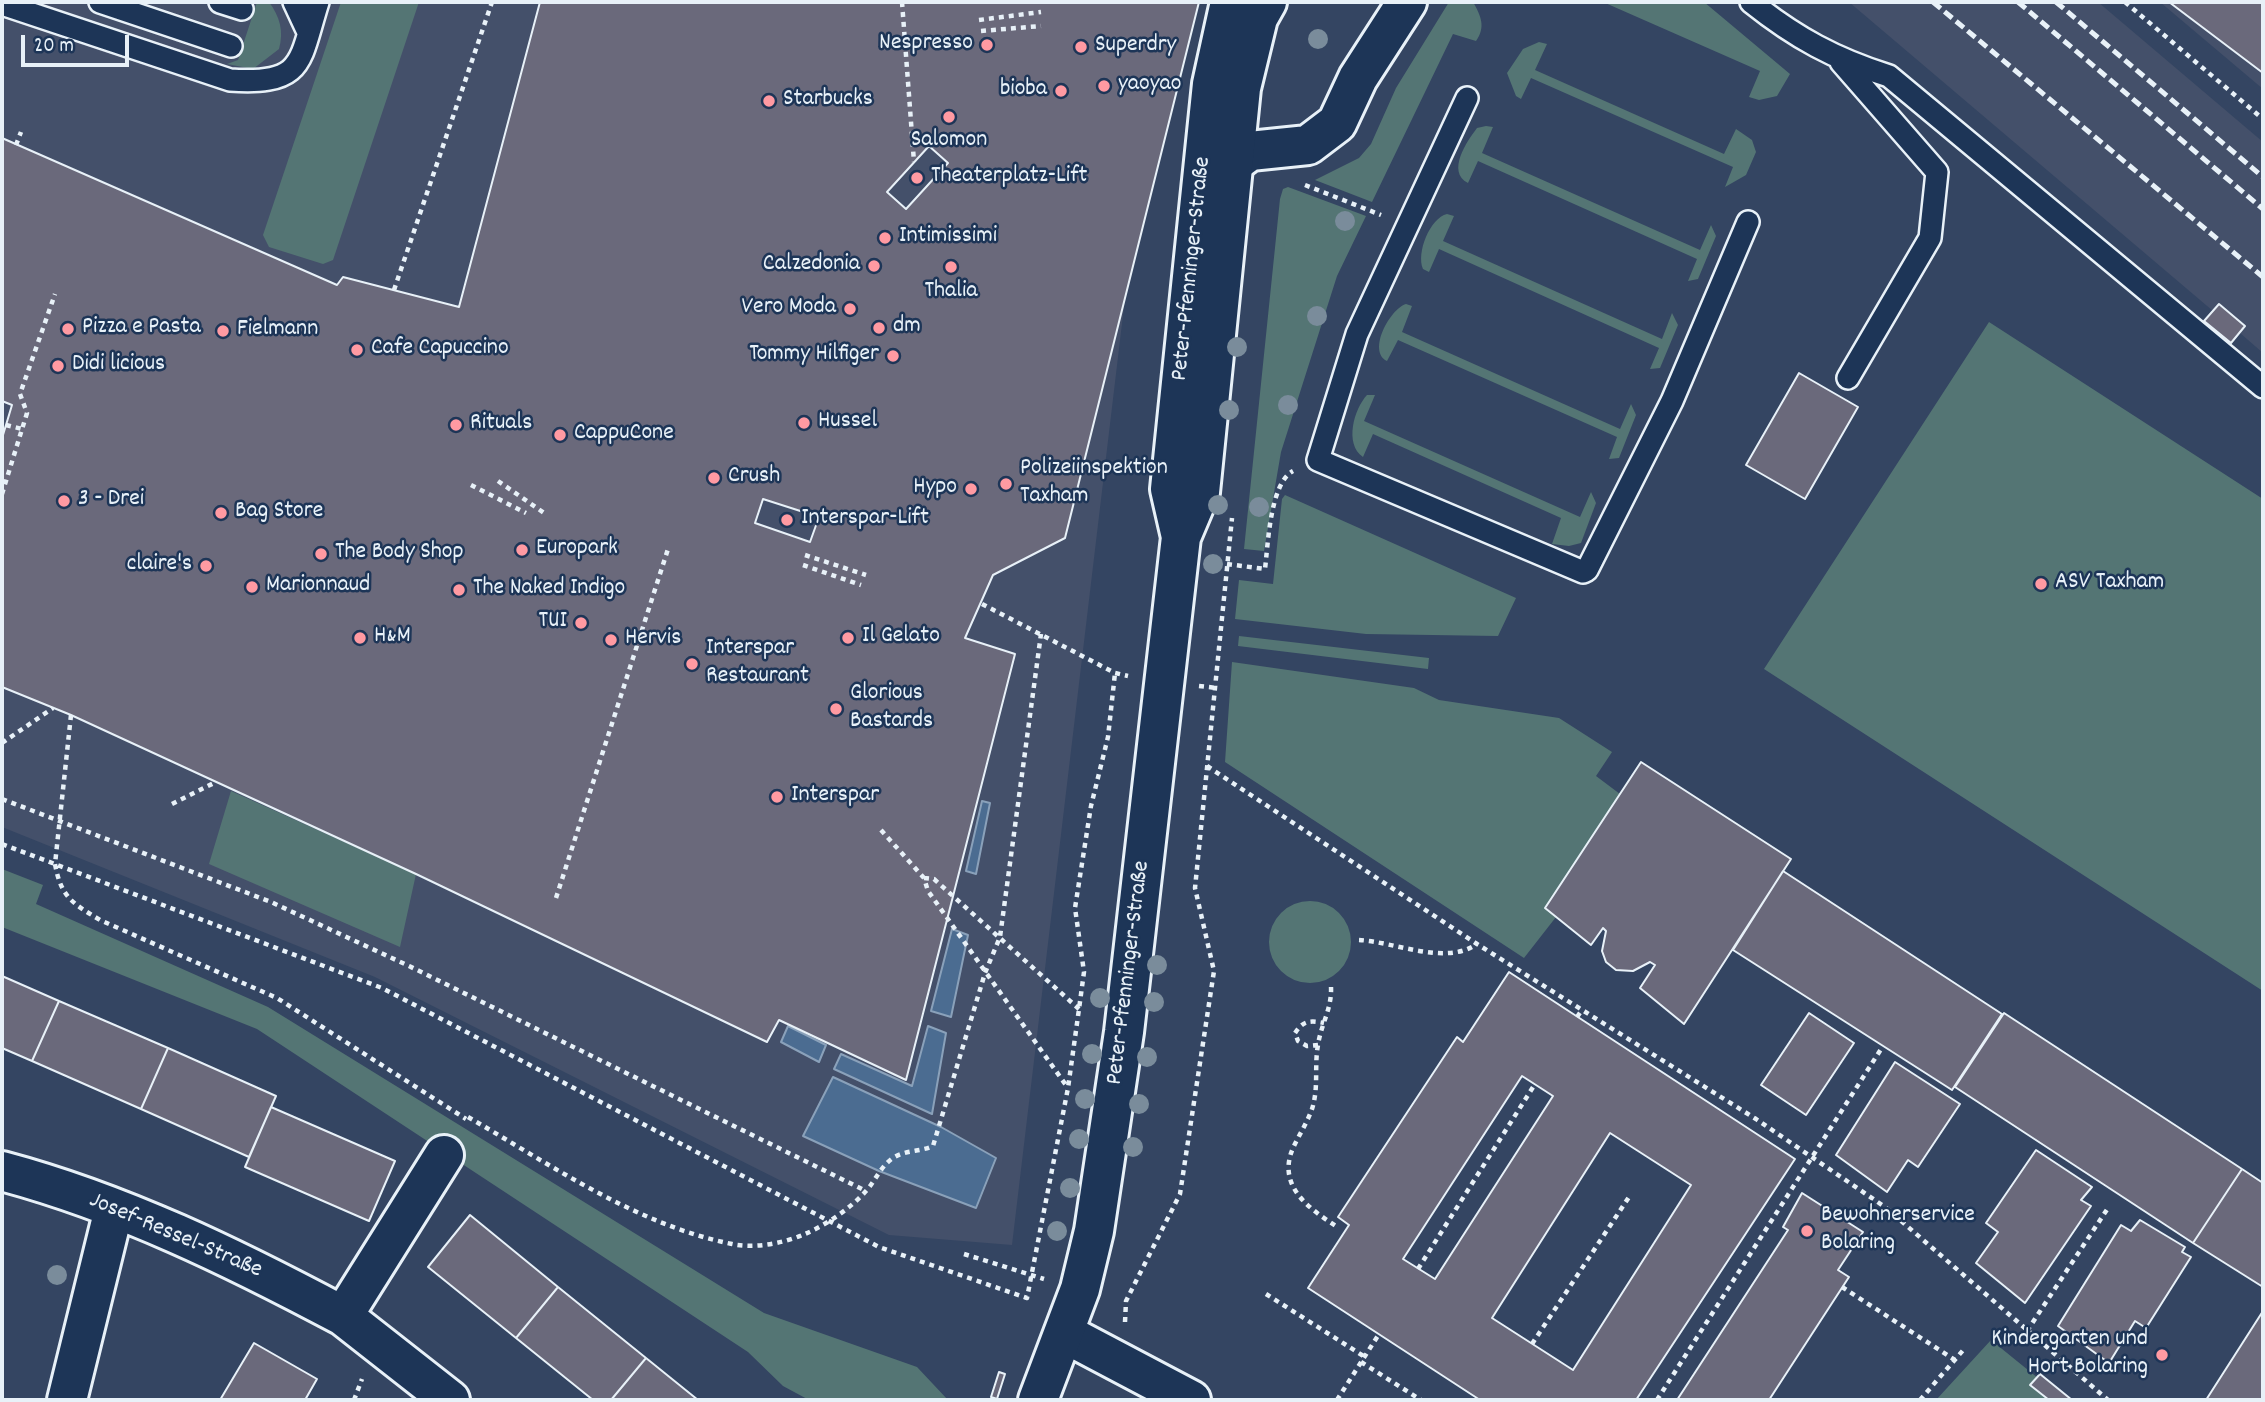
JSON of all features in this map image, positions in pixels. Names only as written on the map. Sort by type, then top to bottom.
[{"type":"street","name":"Peter-Pfenninger-Straße","points":[[1181,537],[1170,489],[1212,84],[1230,2]]},
{"type":"street","name":"Peter-Pfenninger-Straße","points":[[1038,1400],[1064,1333],[1094,1231],[1124,1032],[1181,537],[1200,492],[1250,155],[1241,88],[1258,18],[1267,2]]},
{"type":"street","points":[[1250,155],[1308,145],[1337,123],[1358,78],[1407,2]]},
{"type":"street","points":[[343,1316],[443,1155]]},
{"type":"street","name":"Josef-Ressel-Straße","points":[[2,1171],[114,1209],[226,1254],[343,1316],[450,1400]]},
{"type":"street","points":[[67,1400],[114,1209]]},
{"type":"street","points":[[1064,1333],[1191,1400]]},
{"type":"lane","points":[[100,2],[232,46]]},
{"type":"lane","points":[[220,2],[242,9]]},
{"type":"lane","points":[[294,2],[308,32]]},
{"type":"lane","points":[[2,4],[230,80],[260,82],[282,76],[303,57],[318,2]]},
{"type":"lane","points":[[1751,2],[1784,29],[1839,60],[1889,76],[2263,387]]},
{"type":"lane","points":[[1839,60],[1937,172],[1930,238],[1848,378]]},
{"type":"lane","points":[[1467,98],[1357,334],[1318,460],[1583,572],[1587,570],[1672,401],[1748,222]]},
{"type":"path","points":[[394,290],[492,2]]},
{"type":"path","points":[[902,2],[914,162]]},
{"type":"path","points":[[2125,2],[2263,119]]},
{"type":"path","points":[[979,20],[1041,12]]},
{"type":"path","points":[[981,31],[1041,26]]},
{"type":"path","points":[[16,145],[21,132]]},
{"type":"path","points":[[1250,155],[1302,183],[1407,227]]},
{"type":"path","points":[[2,494],[27,413],[20,394],[55,294]]},
{"type":"path","points":[[6,425],[22,429]]},
{"type":"path","points":[[1227,564],[1265,569],[1275,498],[1288,473],[1318,460]]},
{"type":"path","points":[[498,481],[547,515]]},
{"type":"path","points":[[471,485],[526,513]]},
{"type":"path","points":[[1124,1332],[1126,1301],[1181,1194],[1214,971],[1195,888],[1233,509]]},
{"type":"path","points":[[556,898],[668,549]]},
{"type":"path","points":[[805,555],[866,575]]},
{"type":"path","points":[[803,565],[861,585]]},
{"type":"path","points":[[2,844],[382,988],[879,1247],[1027,1298],[1068,1088],[1084,972],[1076,908],[1091,806],[1108,737],[1115,673],[982,604]]},
{"type":"path","points":[[71,715],[55,864],[59,888],[75,905],[100,920],[277,998],[468,1117],[606,1196],[678,1228],[734,1245],[769,1244],[804,1235],[828,1222],[866,1191],[879,1171],[893,1158],[933,1146],[985,973],[1000,937],[1041,634]]},
{"type":"path","points":[[2,743],[53,708]]},
{"type":"path","points":[[1207,766],[1477,944],[1814,1158],[1885,1207],[2108,1400]]},
{"type":"path","points":[[172,804],[216,782]]},
{"type":"path","points":[[2,799],[283,908],[409,966],[866,1191]]},
{"type":"path","points":[[881,830],[924,878],[929,891],[985,973],[1068,1088]]},
{"type":"path","points":[[924,878],[933,879],[1079,1009]]},
{"type":"path","points":[[1359,940],[1446,954],[1468,950],[1477,944]]},
{"type":"path","points":[[1331,987],[1332,1001],[1318,1045],[1315,1099],[1291,1152],[1290,1183],[1297,1195],[1339,1228]]},
{"type":"path","points":[[1577,1017],[1583,1010]]},
{"type":"path","points":[[1318,1045],[1307,1046],[1298,1041],[1295,1033],[1301,1024],[1310,1021],[1324,1023]]},
{"type":"path","points":[[1657,1400],[1814,1158],[1882,1046]]},
{"type":"path","points":[[1418,1269],[1535,1084]]},
{"type":"path","points":[[443,1155],[468,1117]]},
{"type":"path","points":[[1532,1344],[1629,1197]]},
{"type":"path","points":[[2027,1331],[2108,1208]]},
{"type":"path","points":[[964,1254],[1033,1276]]},
{"type":"path","points":[[1842,1287],[1955,1360]]},
{"type":"path","points":[[1266,1294],[1421,1400]]},
{"type":"path","points":[[1337,1400],[1379,1334]]},
{"type":"path","points":[[1920,1400],[1965,1348]]},
{"type":"shaded area","name":"Europark","points":[[2,2],[1199,2],[1126,290],[1012,1245],[889,1235],[375,977],[2,827]]},
{"type":"shaded area","points":[[1849,2],[2098,2],[2263,142],[2263,353],[2240,333],[2245,326],[2220,304],[2213,311]]},
{"type":"shaded area","points":[[2160,2],[2263,2],[2263,89]]},
{"type":"shaded area","points":[[982,801],[990,803],[976,874],[966,871]]},
{"type":"shaded area","points":[[952,929],[968,935],[951,1017],[931,1011]]},
{"type":"shaded area","points":[[788,1026],[826,1045],[819,1062],[781,1042]]},
{"type":"shaded area","points":[[928,1026],[946,1033],[932,1114],[834,1069],[841,1054],[912,1086]]},
{"type":"shaded area","points":[[833,1077],[941,1127],[996,1158],[976,1208],[879,1171],[803,1136]]},
{"type":"green space","points":[[257,2],[269,2],[276,13],[281,30],[279,49],[253,69],[227,64],[238,60]]},
{"type":"green space","points":[[341,2],[419,2],[333,260],[323,264],[269,247],[263,235]]},
{"type":"green space","points":[[1449,2],[1473,2],[1481,22],[1481,31],[1476,41],[1453,34],[1372,202],[1315,180],[1359,158],[1371,144],[1396,88]]},
{"type":"green space","points":[[1603,2],[1704,2],[1790,74],[1777,96],[1759,100],[1749,97],[1760,71]]},
{"type":"green space","points":[[1539,42],[1547,44],[1535,70],[1724,154],[1736,129],[1752,140],[1756,152],[1746,175],[1725,187],[1733,167],[1531,78],[1521,99],[1516,96],[1507,73],[1523,49]]},
{"type":"green space","points":[[1493,127],[1482,153],[1700,250],[1711,225],[1716,236],[1698,279],[1688,281],[1697,259],[1478,161],[1468,183],[1459,172],[1461,156],[1477,128]]},
{"type":"green space","points":[[1288,187],[1366,216],[1337,276],[1281,452],[1264,551],[1244,549],[1280,199],[1283,189]]},
{"type":"green space","points":[[1447,214],[1454,216],[1443,241],[1662,339],[1672,313],[1678,325],[1660,368],[1650,369],[1659,348],[1439,249],[1429,272],[1423,269],[1421,254],[1426,237],[1435,222]]},
{"type":"green space","points":[[1406,304],[1412,306],[1402,332],[1620,429],[1631,404],[1636,415],[1619,458],[1609,459],[1617,437],[1398,340],[1387,361],[1381,356],[1379,349],[1383,331],[1393,314]]},
{"type":"green space","name":"ASV Taxham","points":[[1989,322],[2263,499],[2263,991],[1764,669]]},
{"type":"green space","points":[[1367,395],[1375,395],[1364,421],[1580,517],[1591,492],[1596,503],[1581,543],[1569,546],[1552,544],[1561,518],[1373,434],[1363,457],[1357,451],[1352,435],[1358,409]]},
{"type":"green space","points":[[1285,495],[1516,598],[1498,636],[1366,634],[1235,619],[1239,580],[1273,584],[1282,499]]},
{"type":"green space","points":[[1239,636],[1429,658],[1428,669],[1238,646]]},
{"type":"green space","points":[[1232,662],[1414,688],[1439,700],[1559,718],[1612,752],[1596,776],[1620,794],[1546,908],[1556,917],[1524,958],[1225,762]]},
{"type":"green space","points":[[231,791],[416,874],[400,947],[209,864]]},
{"type":"green space","points":[[2,869],[43,885],[36,904],[268,1007],[764,1313],[917,1367],[948,1400],[809,1400],[783,1386],[748,1352],[257,1029],[2,927]]},
{"type":"green space","points":[[1310,901],[1326,904],[1339,913],[1348,926],[1351,942],[1348,958],[1339,971],[1326,980],[1310,983],[1294,980],[1281,971],[1272,958],[1269,942],[1272,926],[1281,913],[1294,904]]},
{"type":"green space","points":[[1991,1340],[2065,1400],[1936,1400]]},
{"type":"building","name":"Europark","points":[[540,2],[1199,2],[1065,538],[993,575],[965,638],[1015,654],[906,1080],[779,1020],[767,1042],[416,874],[71,715],[2,687],[2,138],[337,285],[343,277],[459,307]]},
{"type":"building","points":[[2169,2],[2263,2],[2263,73]]},
{"type":"building","name":"Theaterplatz-Lift","points":[[929,146],[948,163],[906,209],[887,192]]},
{"type":"building","points":[[2219,304],[2245,326],[2231,343],[2204,321]]},
{"type":"building","points":[[1799,373],[1858,407],[1805,499],[1746,465]]},
{"type":"building","points":[[2,401],[12,405],[3,435],[2,435]]},
{"type":"building","name":"Interspar-Lift","points":[[763,499],[819,517],[810,542],[755,523]]},
{"type":"building","points":[[1641,762],[1791,859],[1684,1024],[1640,988],[1655,965],[1650,962],[1633,971],[1616,970],[1606,962],[1602,951],[1606,931],[1603,928],[1591,945],[1545,908]]},
{"type":"building","points":[[1783,871],[2002,1014],[1952,1090],[1733,950]]},
{"type":"building","points":[[1509,972],[1795,1159],[1636,1400],[1480,1400],[1308,1288],[1349,1225],[1338,1217],[1457,1037],[1463,1042]],"holes":[[[1522,1076],[1553,1096],[1435,1279],[1403,1259]],[[1610,1133],[1691,1185],[1573,1370],[1492,1318]]]},
{"type":"building","points":[[2,976],[59,1001],[32,1061],[2,1048]]},
{"type":"building","points":[[59,1001],[168,1048],[141,1109],[32,1061]]},
{"type":"building","points":[[1809,1013],[1854,1043],[1806,1115],[1761,1085]]},
{"type":"building","points":[[2004,1013],[2242,1169],[2193,1243],[1955,1087]]},
{"type":"building","points":[[168,1048],[276,1096],[249,1157],[141,1109]]},
{"type":"building","points":[[1895,1062],[1960,1104],[1918,1167],[1908,1160],[1887,1192],[1836,1155]]},
{"type":"building","points":[[271,1107],[395,1161],[369,1221],[245,1167]]},
{"type":"building","points":[[2036,1150],[2092,1187],[2081,1200],[2091,1206],[2025,1303],[1976,1263],[1998,1232],[1986,1223]]},
{"type":"building","points":[[2242,1169],[2263,1183],[2263,1287],[2193,1243]]},
{"type":"building","points":[[1802,1193],[1863,1232],[1838,1270],[1849,1277],[1769,1400],[1677,1400],[1788,1230],[1783,1227]]},
{"type":"building","points":[[470,1215],[558,1287],[516,1338],[428,1267]]},
{"type":"building","points":[[2140,1220],[2185,1247],[2182,1252],[2191,1257],[2146,1328],[2135,1321],[2109,1363],[2058,1326],[2121,1225],[2131,1231]]},
{"type":"building","points":[[558,1287],[646,1358],[611,1400],[593,1400],[516,1338]]},
{"type":"building","points":[[2263,1311],[2263,1400],[2206,1400]]},
{"type":"building","points":[[254,1343],[317,1379],[305,1400],[220,1400]]},
{"type":"building","points":[[646,1358],[698,1400],[611,1400]]},
{"type":"building","points":[[999,1372],[1005,1374],[997,1399],[991,1397]]},
{"type":"building","points":[[2040,1374],[2072,1400],[2049,1400],[2030,1385]]},
{"type":"railway","points":[[1933,2],[2263,277]]},
{"type":"railway","points":[[2018,2],[2263,209]]},
{"type":"railway","points":[[2056,2],[2263,177]]},
{"type":"place","name":"Nespresso","points":[[987,45]]},
{"type":"place","name":"Superdry","points":[[1081,47]]},
{"type":"place","name":"yaoyao","points":[[1104,86]]},
{"type":"place","name":"bioba","points":[[1061,91]]},
{"type":"place","name":"Starbucks","points":[[769,101]]},
{"type":"place","name":"Salomon","points":[[949,117]]},
{"type":"place","name":"Theaterplatz-Lift","points":[[917,178]]},
{"type":"place","name":"Intimissimi","points":[[885,238]]},
{"type":"place","name":"Calzedonia","points":[[874,266]]},
{"type":"place","name":"Thalia","points":[[951,267]]},
{"type":"place","name":"Vero Moda","points":[[850,309]]},
{"type":"place","name":"dm","points":[[879,328]]},
{"type":"place","name":"Pizza e Pasta","points":[[68,329]]},
{"type":"place","name":"Fielmann","points":[[223,331]]},
{"type":"place","name":"Cafe Capuccino","points":[[357,350]]},
{"type":"place","name":"Tommy Hilfiger","points":[[893,356]]},
{"type":"place","name":"Didi licious","points":[[58,366]]},
{"type":"place","name":"Hussel","points":[[804,423]]},
{"type":"place","name":"Rituals","points":[[456,425]]},
{"type":"place","name":"CappuCone","points":[[560,435]]},
{"type":"place","name":"Crush","points":[[714,478]]},
{"type":"place","name":"Polizeiinspektion Taxham","points":[[1006,484]]},
{"type":"place","name":"Hypo","points":[[971,489]]},
{"type":"place","name":"3 - Drei","points":[[64,501]]},
{"type":"place","name":"Bag Store","points":[[221,513]]},
{"type":"place","name":"Interspar-Lift","points":[[787,520]]},
{"type":"place","name":"Europark","points":[[522,550]]},
{"type":"place","name":"The Body Shop","points":[[321,554]]},
{"type":"place","name":"claire's","points":[[206,566]]},
{"type":"place","name":"ASV Taxham","points":[[2041,584]]},
{"type":"place","name":"Marionnaud","points":[[252,587]]},
{"type":"place","name":"The Naked Indigo","points":[[459,590]]},
{"type":"place","name":"TUI","points":[[581,623]]},
{"type":"place","name":"H&M","points":[[360,638]]},
{"type":"place","name":"Il Gelato","points":[[848,638]]},
{"type":"place","name":"Hervis","points":[[611,640]]},
{"type":"place","name":"Interspar Restaurant","points":[[692,664]]},
{"type":"place","name":"Glorious Bastards","points":[[836,709]]},
{"type":"place","name":"Interspar","points":[[777,797]]},
{"type":"place","name":"Bewohnerservice Bolaring","points":[[1807,1231]]},
{"type":"place","name":"Kindergarten und Hort Bolaring","points":[[2162,1355]]}]
